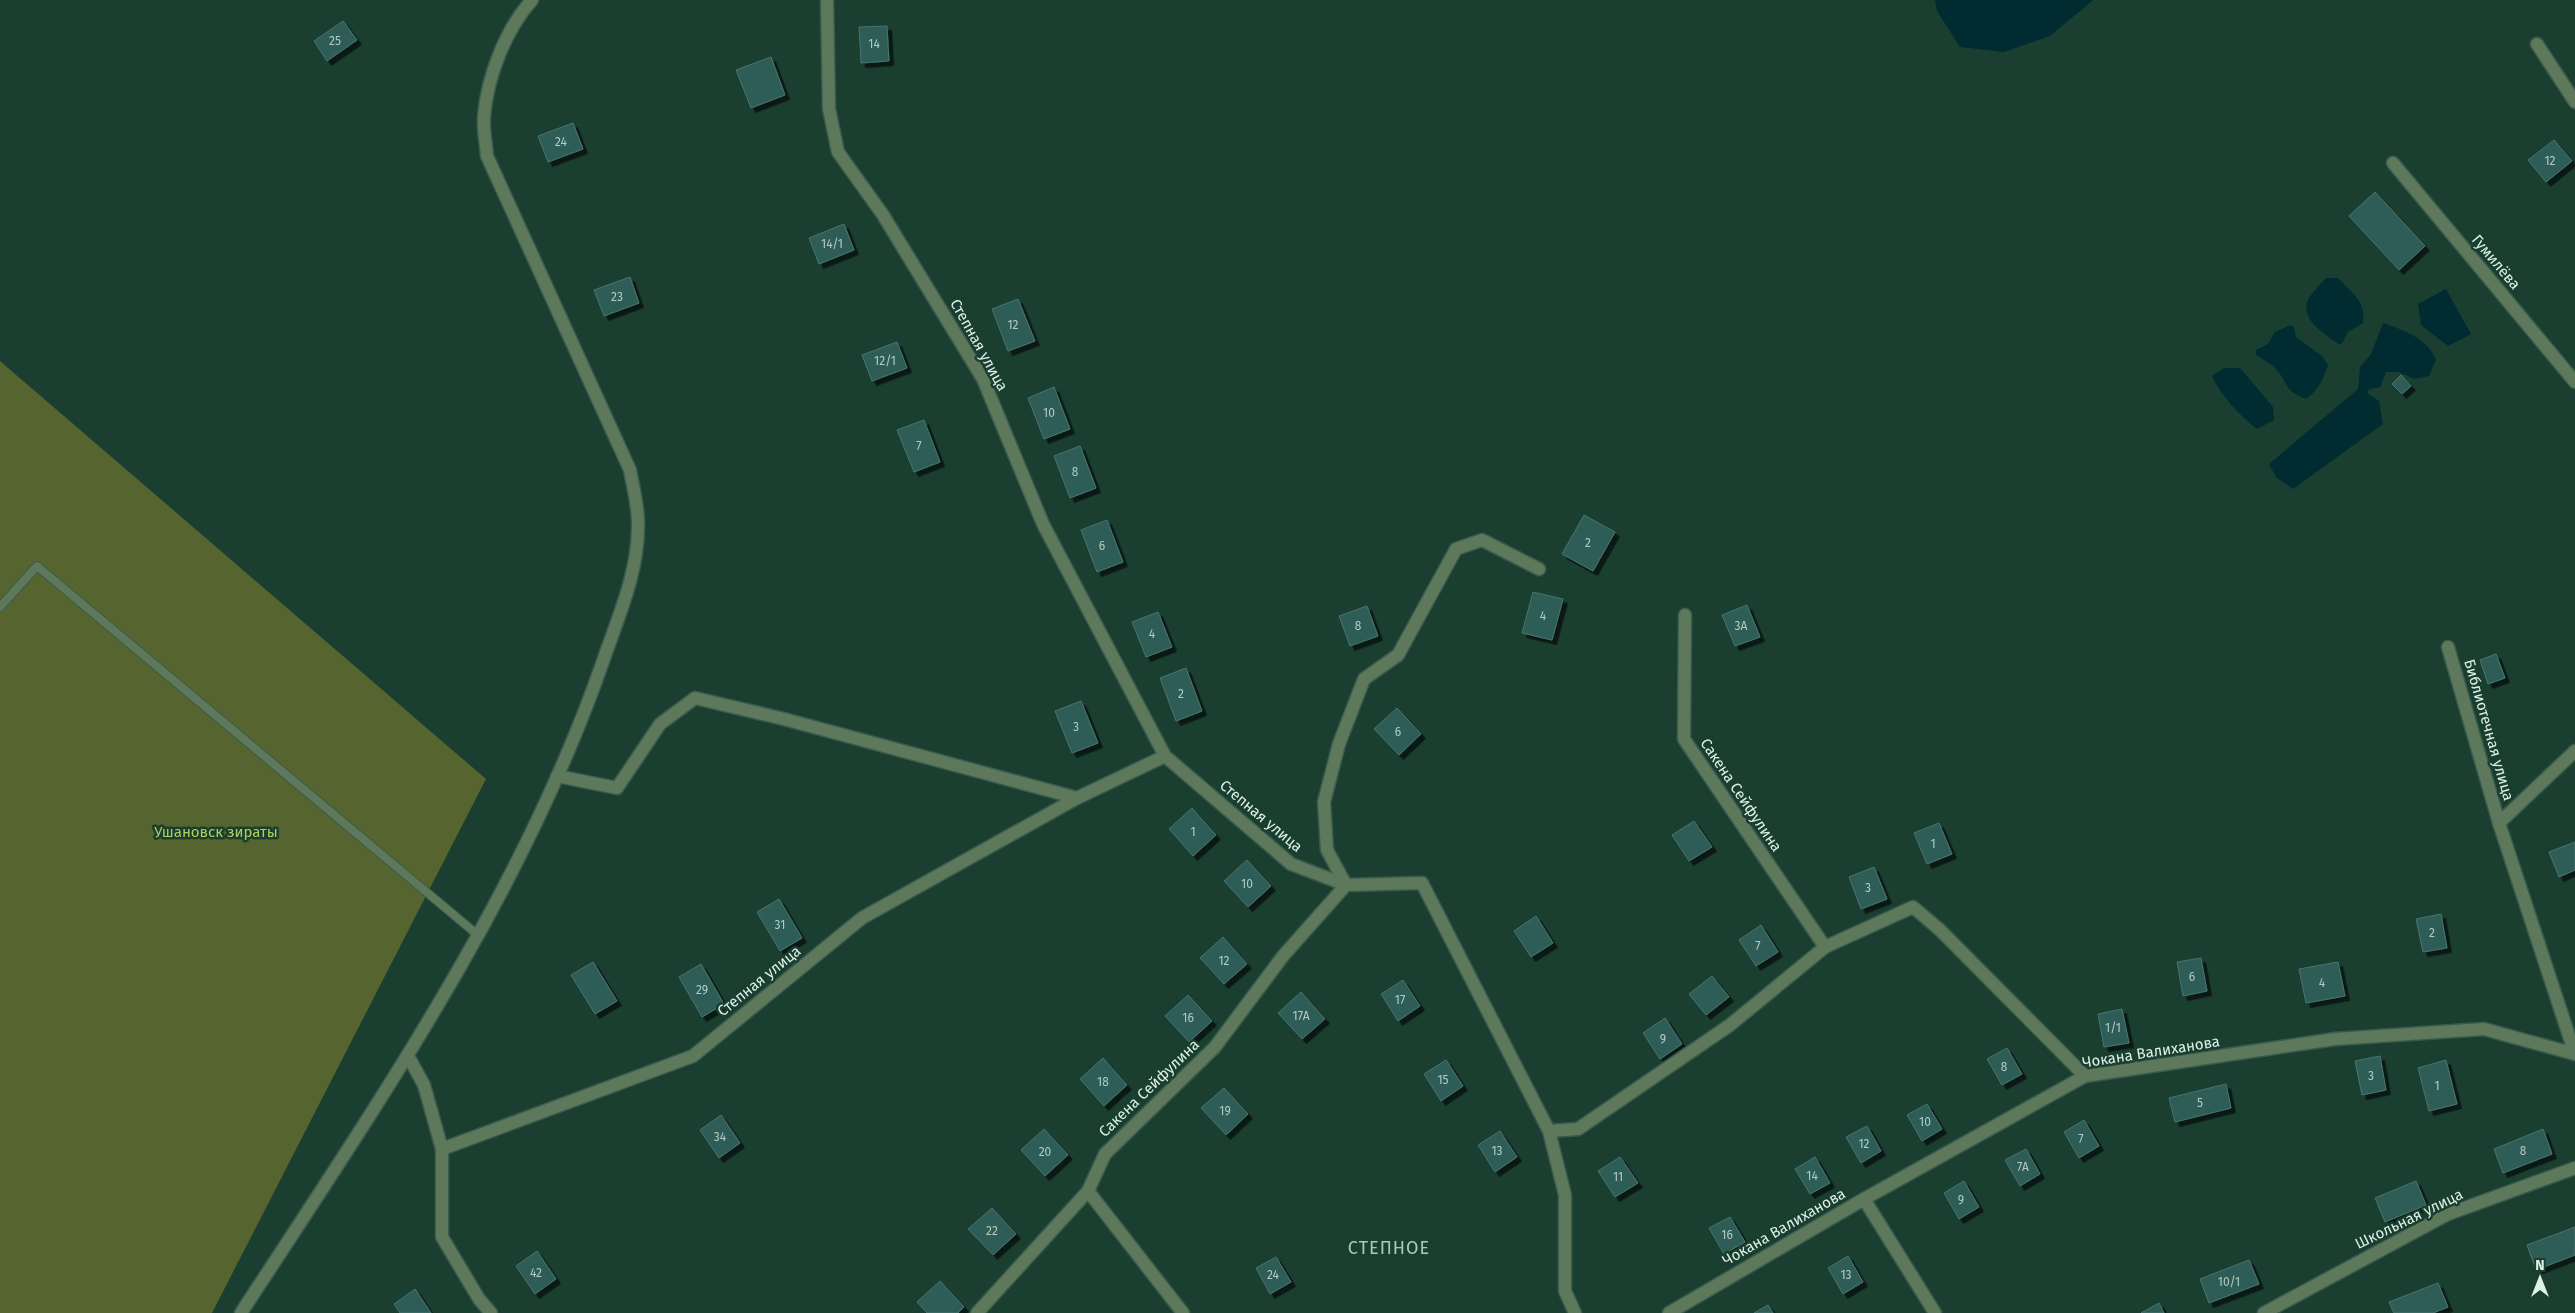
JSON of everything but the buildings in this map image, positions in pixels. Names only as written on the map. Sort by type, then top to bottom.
[{"type":"street","points":[[241,1313],[408,1056],[479,936],[558,776],[592,690],[630,582],[638,526],[630,470],[487,156],[483,119],[488,86],[508,37],[532,0]]},
{"type":"street","name":"Степная улица","points":[[827,0],[830,109],[838,152],[883,215],[983,379],[1043,524],[1165,756],[1291,864],[1346,885]]},
{"type":"street","points":[[2537,44],[2575,102]]},
{"type":"street","name":"Гумилёва","points":[[2393,163],[2575,382]]},
{"type":"street","points":[[1539,569],[1482,540],[1456,549],[1398,655],[1364,679],[1339,744],[1324,802],[1327,850],[1346,885],[1422,883],[1550,1131],[1565,1195],[1565,1291],[1575,1313]]},
{"type":"street","name":"Сакена Сейфулина","points":[[1685,615],[1684,739],[1825,947]]},
{"type":"street","name":"Библиотечная улица","points":[[2448,647],[2499,823],[2575,1054]]},
{"type":"street","points":[[558,776],[617,788],[660,724],[695,698],[1077,798]]},
{"type":"street","name":"Библиотечная улица","points":[[2499,823],[2575,751]]},
{"type":"street","name":"Степная улица","points":[[442,1149],[693,1056],[862,918],[1077,798],[1165,756]]},
{"type":"street","name":"Сакена Сейфулина","points":[[977,1313],[1088,1191],[1105,1154],[1215,1047],[1283,956],[1346,885]]},
{"type":"street","points":[[1550,1131],[1578,1129],[1730,1025],[1825,947],[1914,907],[1940,930],[2085,1076]]},
{"type":"street","name":"Чокана Валиханова","points":[[1669,1313],[1864,1199],[2085,1076],[2335,1039],[2484,1029],[2575,1054]]},
{"type":"street","points":[[408,1056],[424,1085],[442,1149],[442,1237],[479,1298],[491,1313]]},
{"type":"street","name":"Школьная улица","points":[[2264,1313],[2448,1214],[2575,1168]]},
{"type":"street","points":[[1088,1191],[1183,1313]]},
{"type":"street","points":[[1864,1199],[1935,1313]]},
{"type":"lane","points":[[0,607],[37,566],[479,936]]},
{"type":"green space","name":"Ушановск зираты","points":[[0,361],[486,779],[212,1313],[0,1313]]},
{"type":"water","points":[[1935,0],[2093,0],[2050,36],[2004,52],[1960,47],[1937,11]]},
{"type":"water","points":[[2326,278],[2338,278],[2353,293],[2363,309],[2363,323],[2348,332],[2341,345],[2316,327],[2307,314],[2308,300]]},
{"type":"water","points":[[2446,289],[2471,334],[2448,346],[2421,325],[2418,304]]},
{"type":"water","points":[[2383,323],[2407,332],[2427,346],[2436,360],[2429,376],[2414,379],[2399,372],[2386,372],[2380,387],[2369,389],[2367,393],[2379,401],[2383,424],[2293,489],[2276,477],[2269,464],[2358,389],[2360,367],[2371,354]]},
{"type":"water","points":[[2290,325],[2294,327],[2296,337],[2322,356],[2328,365],[2320,384],[2306,399],[2293,393],[2274,367],[2256,355],[2256,350],[2268,344],[2275,332]]},
{"type":"water","points":[[2224,368],[2240,368],[2273,407],[2274,420],[2257,429],[2237,412],[2212,376]]},
{"type":"district","name":"СТЕПНОЕ","points":[[1389,1248]]}]
